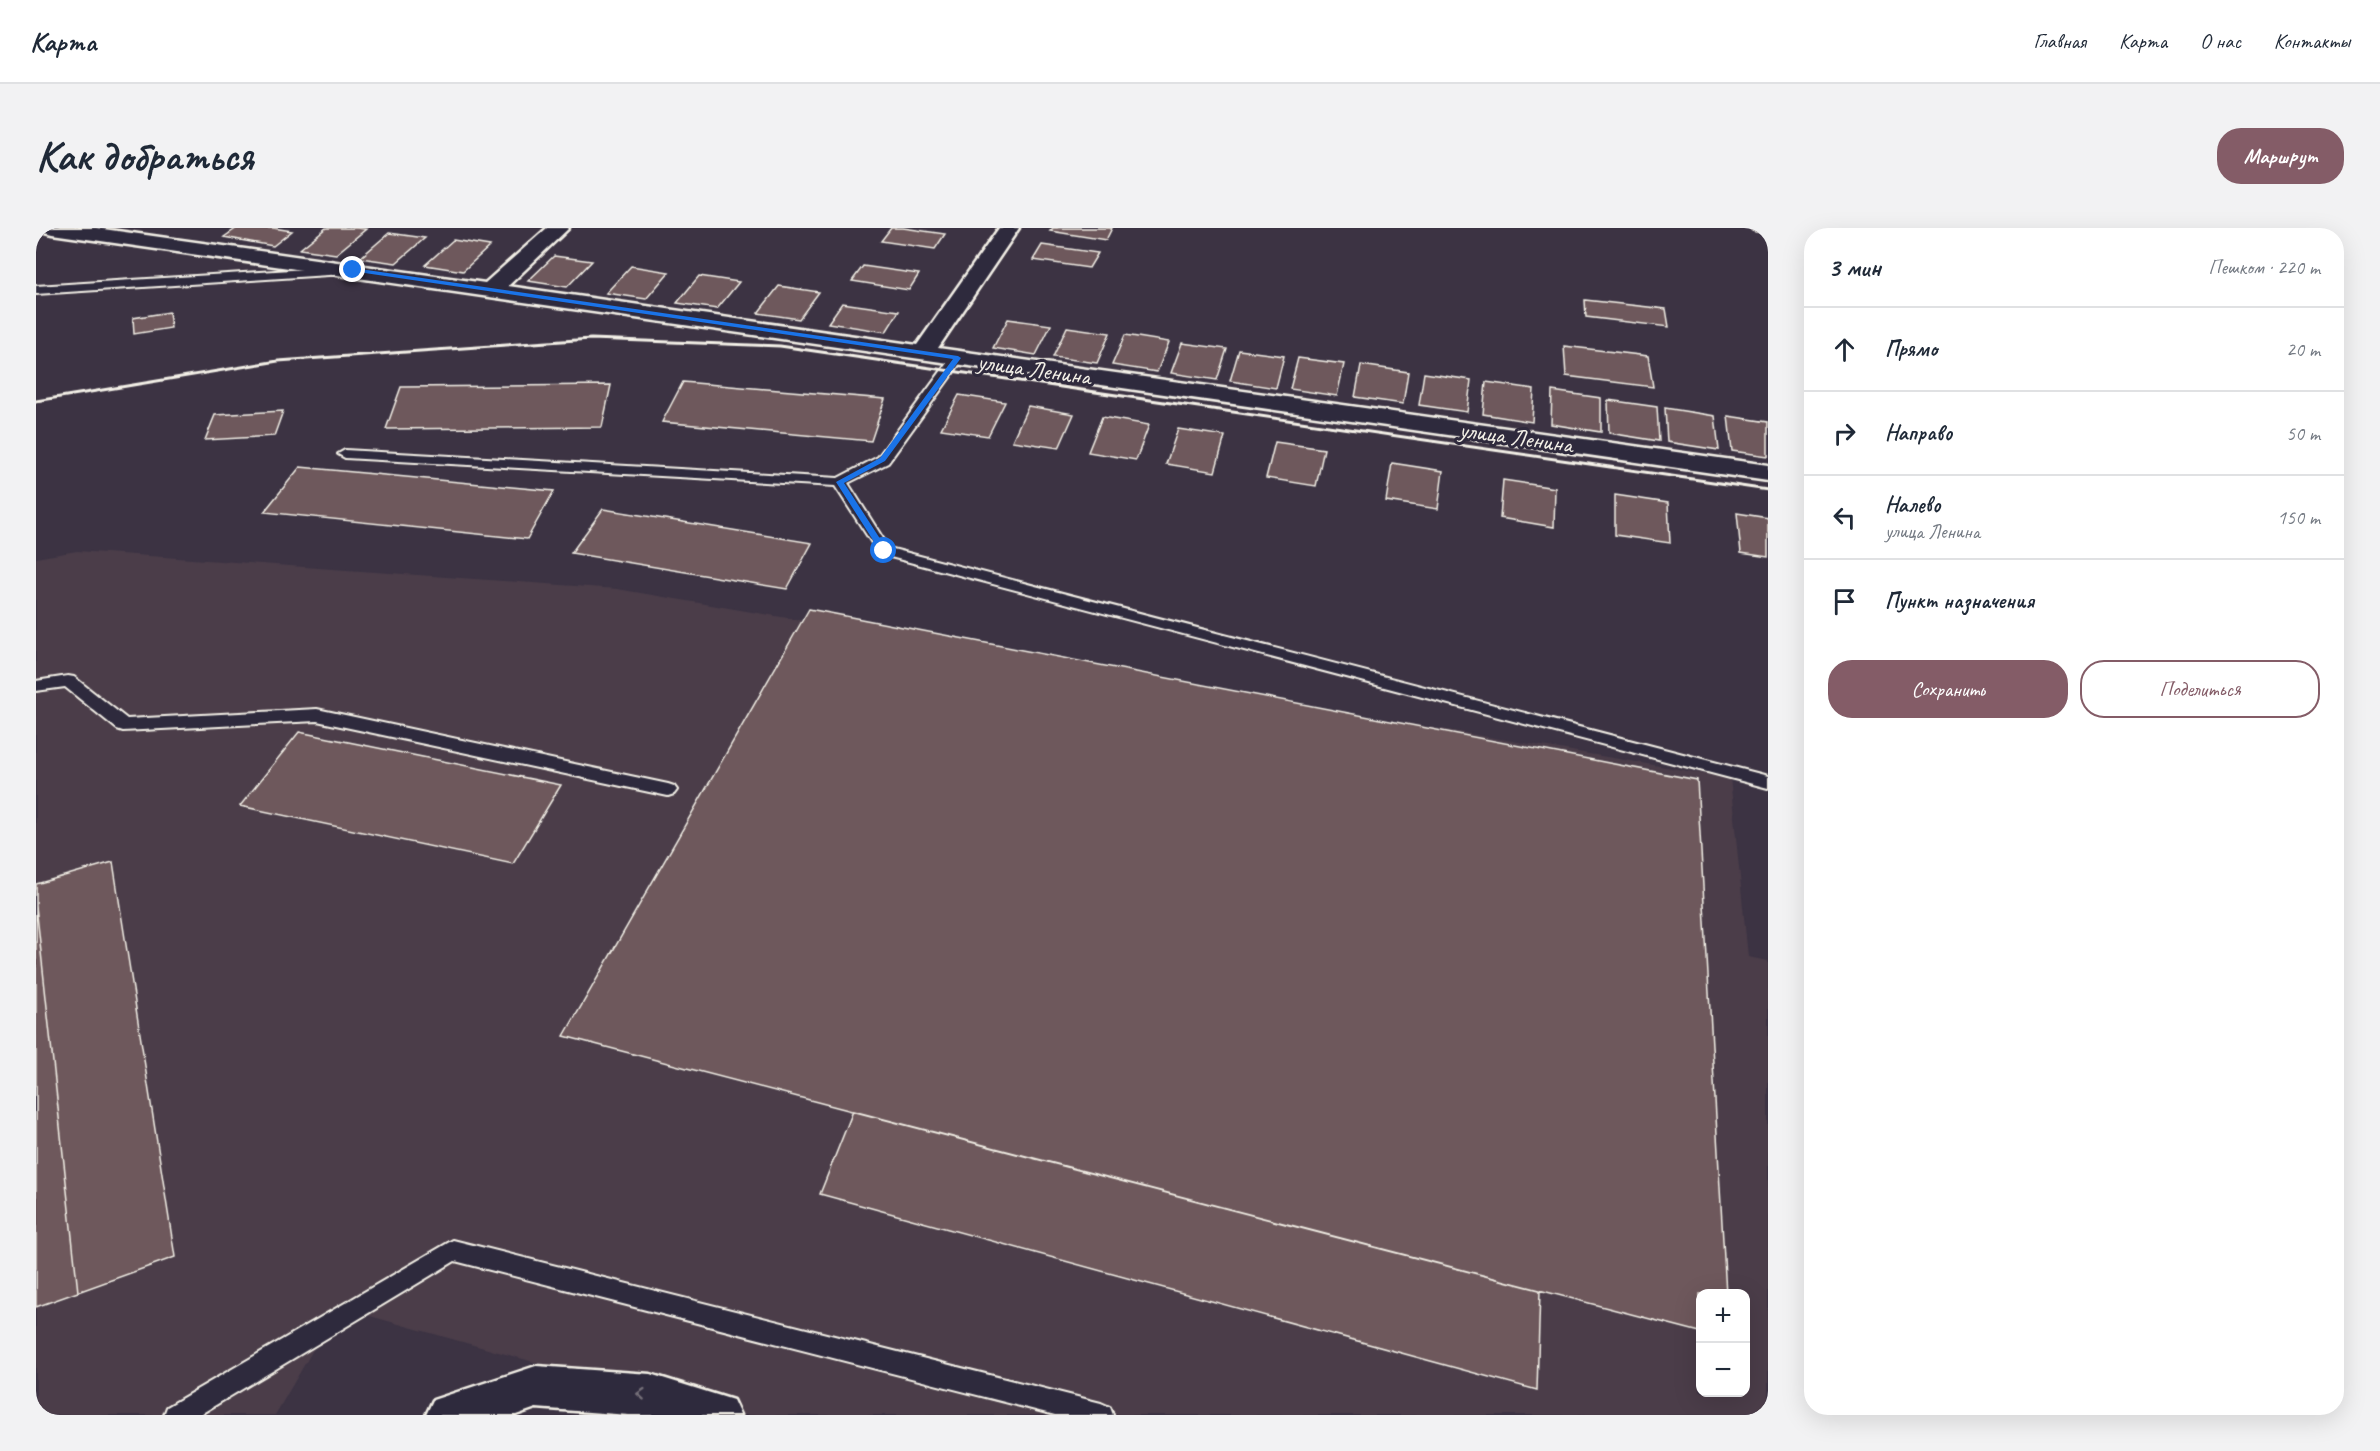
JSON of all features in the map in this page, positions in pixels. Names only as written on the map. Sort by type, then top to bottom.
[{"type":"street","name":"улица Ленина","points":[[52,228],[492,289],[1768,473]]},
{"type":"street","points":[[167,244],[190,228]]},
{"type":"street","points":[[492,289],[559,228]]},
{"type":"street","points":[[923,352],[1009,228]]},
{"type":"street","points":[[449,1415],[536,1387],[650,1395],[717,1415]]},
{"type":"lane","points":[[1757,228],[1768,230]]},
{"type":"lane","points":[[36,290],[353,270]]},
{"type":"lane","points":[[345,454],[840,482],[883,460],[958,358]]},
{"type":"lane","points":[[840,482],[884,551],[1768,782]]},
{"type":"lane","points":[[36,686],[68,681],[123,725],[317,715],[668,790]]},
{"type":"lane","points":[[176,1415],[453,1250],[1101,1415]]},
{"type":"shaded area","points":[[77,551],[617,589],[1730,778],[1748,957],[1768,961],[1768,1415],[722,1415],[338,1307],[275,1415],[36,1415],[36,558]]},
{"type":"building","points":[[237,228],[273,228],[292,231],[273,246],[224,237]]},
{"type":"building","points":[[326,228],[366,229],[336,254],[300,249]]},
{"type":"building","points":[[891,228],[945,234],[935,249],[881,241]]},
{"type":"building","points":[[1053,228],[1112,228],[1106,240],[1050,231]]},
{"type":"building","points":[[389,233],[425,238],[396,263],[360,258]]},
{"type":"building","points":[[453,240],[490,246],[463,271],[425,265]]},
{"type":"building","points":[[1042,245],[1098,253],[1089,268],[1033,260]]},
{"type":"building","points":[[554,256],[592,261],[567,287],[528,281]]},
{"type":"building","points":[[631,266],[669,272],[646,299],[606,293]]},
{"type":"building","points":[[863,266],[919,274],[909,290],[852,281]]},
{"type":"building","points":[[699,276],[739,282],[717,309],[677,303]]},
{"type":"building","points":[[779,286],[819,292],[799,319],[758,313]]},
{"type":"building","points":[[1585,300],[1666,309],[1669,327],[1586,317]]},
{"type":"building","points":[[842,303],[899,311],[886,332],[828,323]]},
{"type":"building","points":[[169,312],[171,328],[134,334],[133,318]]},
{"type":"building","points":[[1008,319],[1051,325],[1036,355],[993,348]]},
{"type":"building","points":[[1067,327],[1110,333],[1097,363],[1053,357]]},
{"type":"building","points":[[1125,335],[1169,342],[1157,372],[1112,365]]},
{"type":"building","points":[[1182,343],[1227,349],[1217,380],[1171,373]]},
{"type":"building","points":[[1564,346],[1648,356],[1653,387],[1566,376]]},
{"type":"building","points":[[1239,350],[1284,356],[1276,388],[1230,381]]},
{"type":"building","points":[[1298,358],[1344,364],[1337,396],[1290,389]]},
{"type":"building","points":[[1361,365],[1408,372],[1403,404],[1355,397]]},
{"type":"building","points":[[1424,373],[1471,380],[1467,412],[1419,405]]},
{"type":"building","points":[[683,382],[885,399],[871,441],[662,422]]},
{"type":"building","points":[[1486,382],[1534,389],[1532,422],[1483,414]]},
{"type":"building","points":[[611,385],[602,427],[386,429],[401,387]]},
{"type":"building","points":[[1552,391],[1601,398],[1601,432],[1551,424]]},
{"type":"building","points":[[959,395],[1005,402],[988,436],[941,429]]},
{"type":"building","points":[[1608,400],[1657,407],[1659,441],[1609,433]]},
{"type":"building","points":[[1028,406],[1074,414],[1059,448],[1012,441]]},
{"type":"building","points":[[1665,408],[1715,416],[1719,450],[1667,442]]},
{"type":"building","points":[[283,411],[274,436],[205,440],[215,415]]},
{"type":"building","points":[[1728,416],[1768,422],[1768,456],[1732,451]]},
{"type":"building","points":[[1102,417],[1149,425],[1136,460],[1088,452]]},
{"type":"building","points":[[1178,429],[1225,436],[1215,472],[1166,464]]},
{"type":"building","points":[[1275,442],[1324,449],[1316,486],[1266,478]]},
{"type":"building","points":[[1392,463],[1443,471],[1438,509],[1386,501]]},
{"type":"building","points":[[300,467],[554,491],[527,539],[264,512]]},
{"type":"building","points":[[1503,480],[1555,488],[1554,527],[1500,518]]},
{"type":"building","points":[[1615,495],[1668,503],[1670,543],[1615,535]]},
{"type":"building","points":[[603,509],[812,543],[787,589],[571,553]]},
{"type":"building","points":[[1737,513],[1768,518],[1768,557],[1741,553]]},
{"type":"building","points":[[809,609],[1697,780],[1726,1289],[1696,1289],[1696,1331],[564,1036]]},
{"type":"building","points":[[299,732],[561,785],[513,864],[240,806]]},
{"type":"building","points":[[113,862],[175,1257],[78,1292],[36,906],[36,884]]},
{"type":"building","points":[[36,906],[78,1292],[36,1307]]},
{"type":"building","points":[[853,1111],[1540,1290],[1537,1390],[820,1194]]},
{"type":"railway","points":[[36,401],[278,361],[591,339],[780,346],[1768,490]]},
{"type":"route","points":[[353,270],[958,358],[883,460],[840,482],[884,551]]}]
